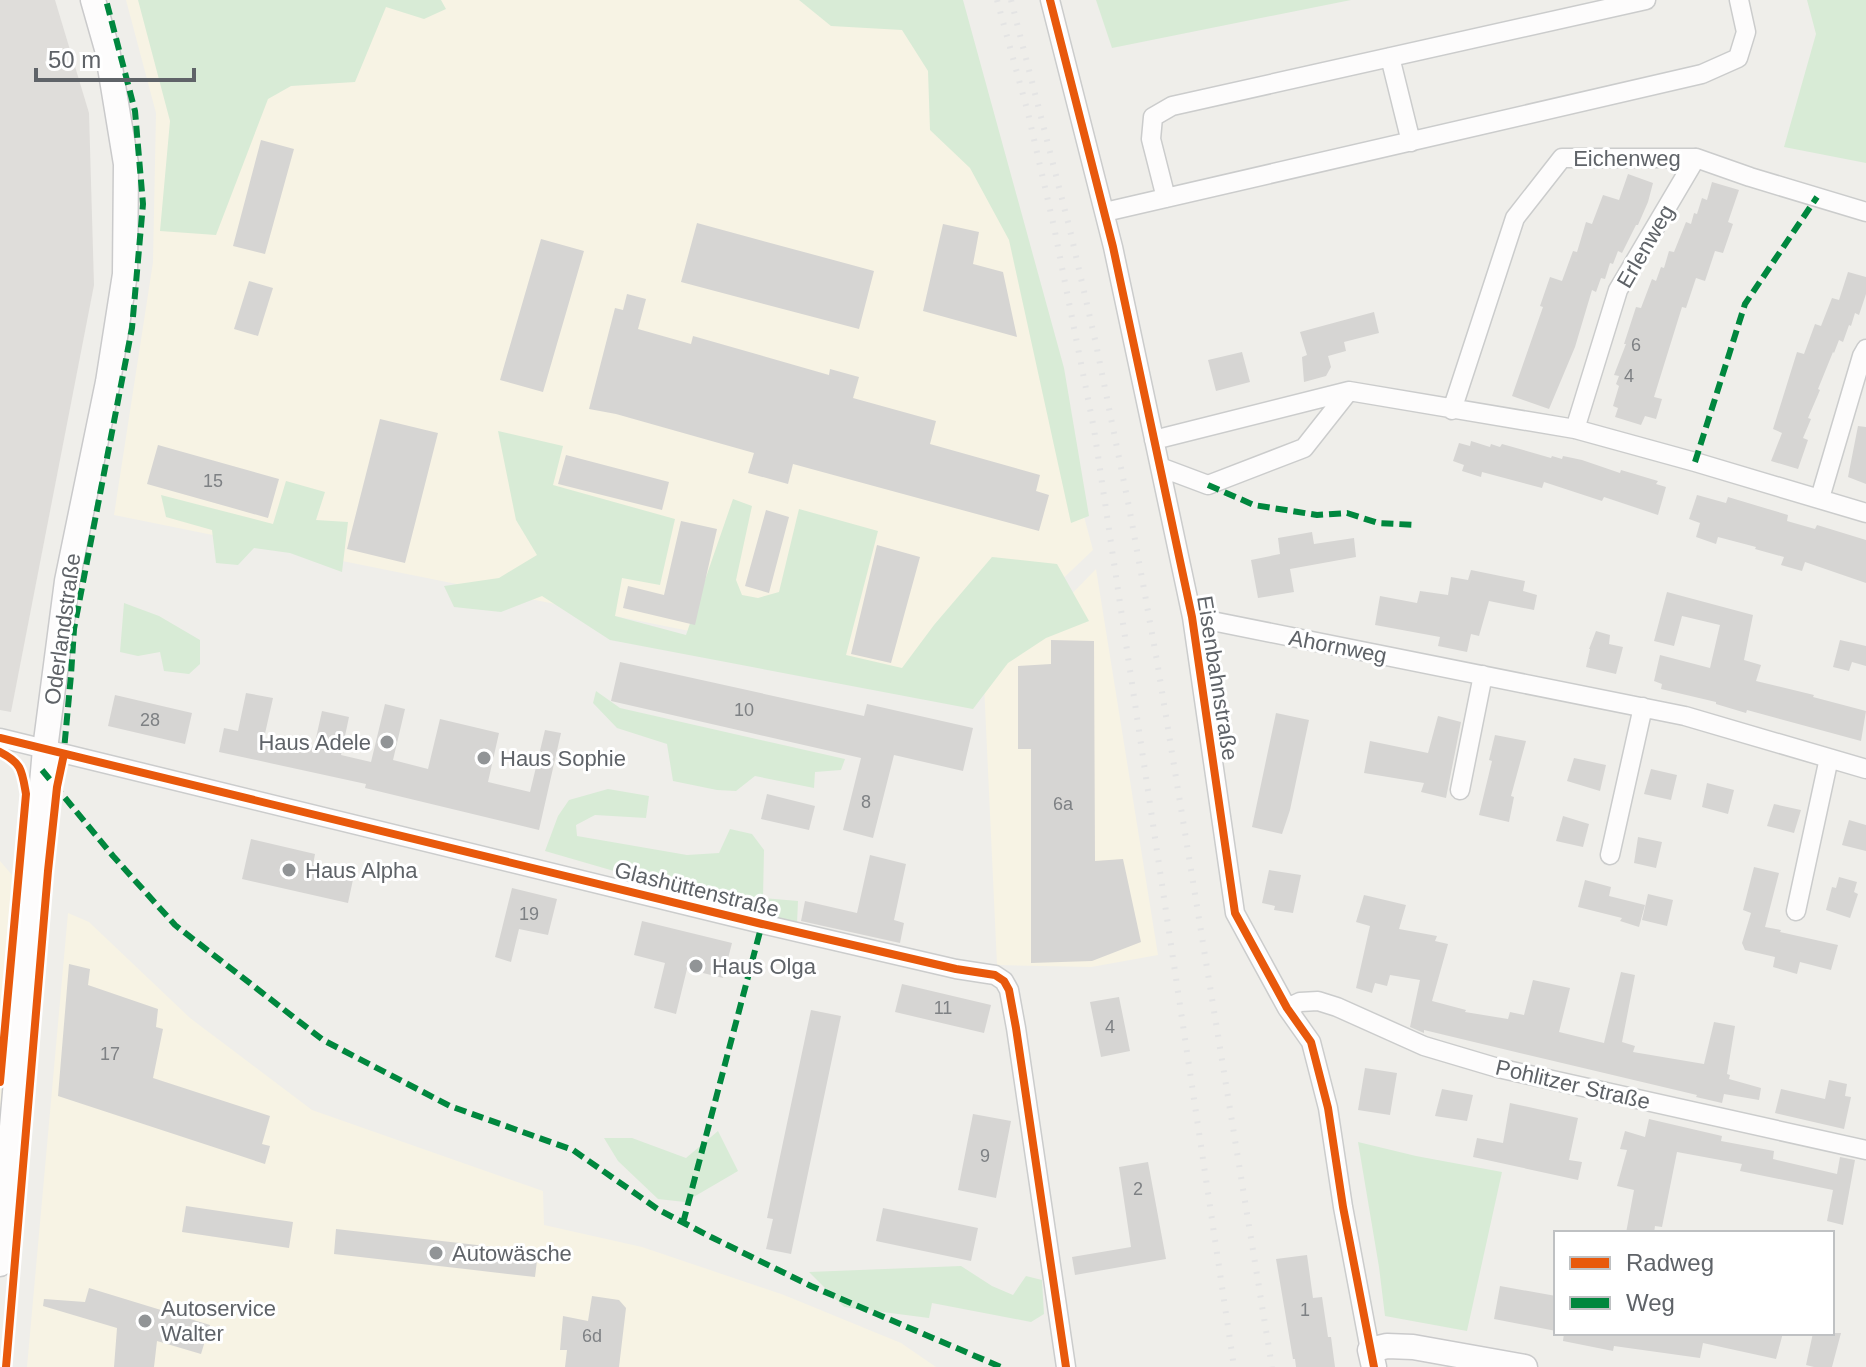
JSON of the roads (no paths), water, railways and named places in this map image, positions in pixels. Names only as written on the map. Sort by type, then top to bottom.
[{"type":"street","name":"Oderlandstraße","points":[[0,1264],[45,749],[67,581],[108,382],[125,274],[126,164],[107,49],[93,0]]},
{"type":"street","name":"Eisenbahnstraße","points":[[1050,0],[1105,212],[1192,617],[1235,913],[1287,1008],[1311,1042],[1328,1108],[1372,1358]]},
{"type":"street","points":[[1166,198],[1151,139],[1153,117],[1172,106],[1646,0]]},
{"type":"street","points":[[1105,212],[1702,74],[1738,58],[1746,32],[1739,0]]},
{"type":"street","points":[[1390,57],[1411,142]]},
{"type":"street","name":"Eichenweg","points":[[1452,410],[1515,218],[1562,158],[1696,158],[1866,212]]},
{"type":"street","name":"Erlenweg","points":[[1575,429],[1618,290],[1696,158]]},
{"type":"street","points":[[1820,498],[1866,349]]},
{"type":"street","points":[[1160,467],[1208,485],[1304,448],[1349,391]]},
{"type":"street","points":[[1154,440],[1349,391],[1575,429],[1866,513]]},
{"type":"street","name":"Ahornweg","points":[[1192,617],[1685,716],[1866,769]]},
{"type":"street","points":[[1460,790],[1483,675]]},
{"type":"street","points":[[1610,855],[1643,707]]},
{"type":"street","name":"Glashüttenstraße","points":[[0,738],[747,920],[956,969],[995,975],[1004,981],[1009,990],[1016,1028],[1066,1367]]},
{"type":"street","points":[[1796,911],[1829,758]]},
{"type":"street","name":"Pohlitzer Straße","points":[[1287,1008],[1300,1002],[1318,1001],[1424,1046],[1498,1068],[1866,1150]]},
{"type":"street","points":[[1372,1358],[1387,1346],[1413,1347],[1525,1367]]},
{"type":"railway","points":[[997,0],[1028,113],[1054,227],[1094,429],[1234,1367]]},
{"type":"railway","points":[[1011,0],[1070,230],[1130,512],[1272,1367]]},
{"type":"place","name":"Haus Adele","points":[[387,742]]},
{"type":"place","name":"Haus Sophie","points":[[484,758]]},
{"type":"place","name":"Haus Alpha","points":[[289,870]]},
{"type":"place","name":"Haus Olga","points":[[696,966]]},
{"type":"place","name":"Autowäsche","points":[[436,1253]]},
{"type":"place","name":"Autoservice Walter","points":[[145,1321]]}]
